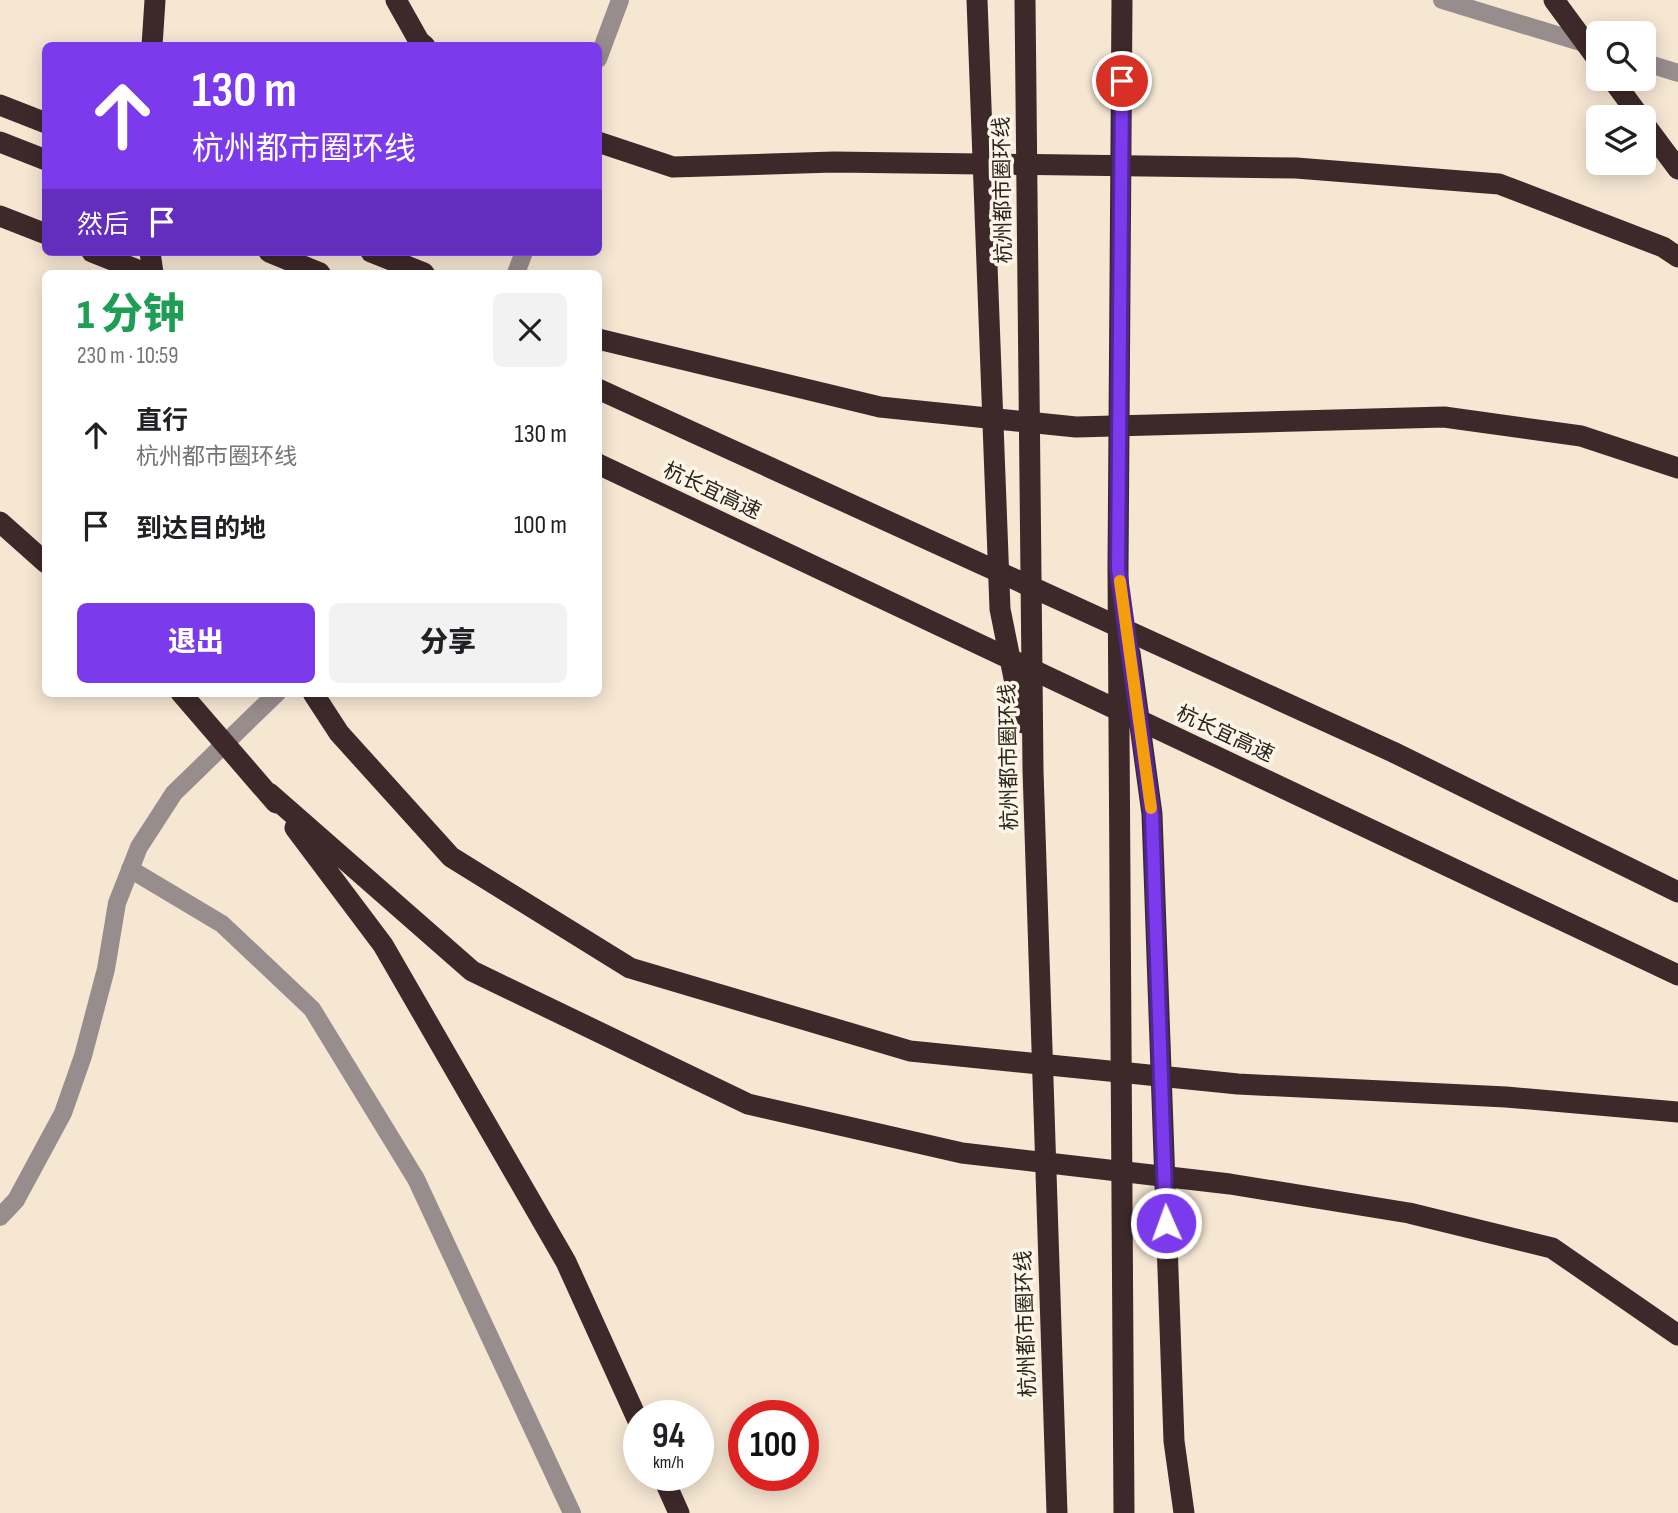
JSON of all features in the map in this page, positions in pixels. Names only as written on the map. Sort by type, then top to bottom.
[{"type":"highway","points":[[152,42],[155,0]]},
{"type":"highway","points":[[396,0],[420,42]]},
{"type":"highway","points":[[977,0],[1000,610],[1033,770]]},
{"type":"highway","name":"杭州都市圈环线","points":[[1025,0],[1033,770],[1057,1513]]},
{"type":"highway","points":[[1122,0],[1118,569],[1124,1513]]},
{"type":"highway","points":[[1554,0],[1586,44]]},
{"type":"highway","points":[[0,105],[42,121]]},
{"type":"highway","points":[[1656,140],[1678,170]]},
{"type":"highway","points":[[0,142],[42,158]]},
{"type":"highway","points":[[602,143],[673,167],[834,162],[1296,168],[1499,184],[1663,247],[1678,257]]},
{"type":"highway","points":[[0,216],[42,232]]},
{"type":"highway","points":[[102,256],[137,270]]},
{"type":"highway","points":[[279,256],[313,270]]},
{"type":"highway","points":[[380,256],[416,270]]},
{"type":"highway","points":[[602,340],[880,407],[1076,427],[1444,417],[1581,436],[1678,468]]},
{"type":"highway","points":[[602,391],[1393,752],[1678,892]]},
{"type":"highway","name":"杭长宜高速","points":[[602,466],[1678,975]]},
{"type":"highway","points":[[0,522],[42,559]]},
{"type":"highway","points":[[1118,569],[1152,814],[1174,1441],[1184,1513]]},
{"type":"highway","points":[[185,697],[269,793],[383,945],[566,1262],[629,1400]]},
{"type":"highway","points":[[316,697],[339,733],[452,858],[630,968],[910,1051],[1238,1084],[1506,1097],[1678,1112]]},
{"type":"highway","points":[[269,793],[472,971],[748,1104],[962,1153],[1244,1186],[1409,1213],[1552,1248],[1678,1335]]},
{"type":"highway","points":[[669,1491],[679,1513]]},
{"type":"street","points":[[602,49],[620,0]]},
{"type":"street","points":[[1443,0],[1586,44]]},
{"type":"street","points":[[1656,66],[1678,73]]},
{"type":"street","points":[[0,1217],[16,1200],[63,1113],[83,1056],[106,969],[117,903],[139,847],[174,793],[273,697]]},
{"type":"street","points":[[130,869],[222,924],[312,1009],[416,1179],[572,1513]]},
{"type":"slow traffic","points":[[1120,581],[1151,808]]},
{"type":"route","points":[[1122,81],[1118,569],[1152,814],[1166,1223]]}]
